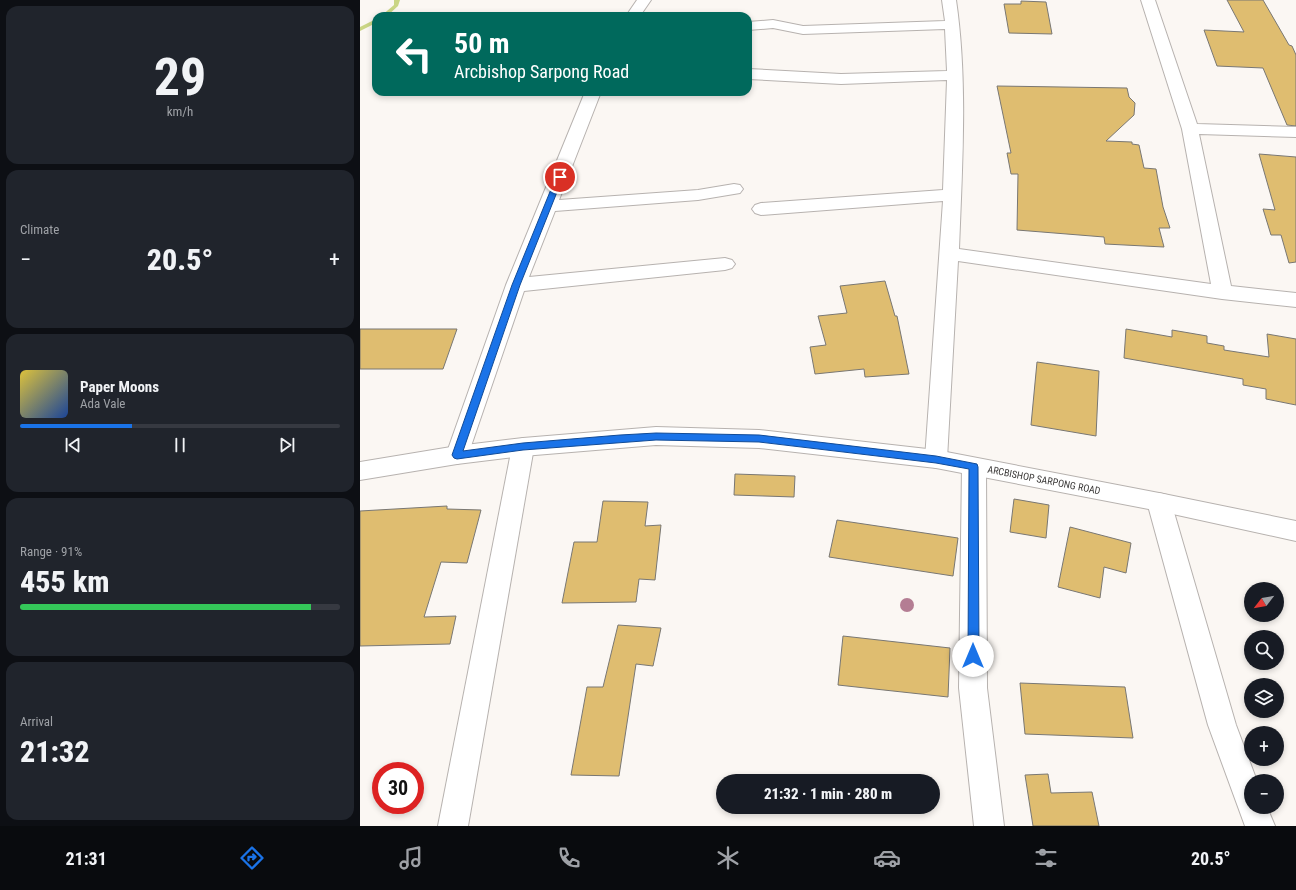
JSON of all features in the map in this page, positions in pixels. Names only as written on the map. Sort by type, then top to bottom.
[{"type":"street","points":[[636,12],[644,0]]},
{"type":"street","points":[[936,460],[950,254],[952,195],[955,75],[953,25],[949,0]]},
{"type":"street","points":[[1148,0],[1190,128],[1222,292]]},
{"type":"street","points":[[752,26],[773,24],[803,30],[953,25]]},
{"type":"street","points":[[752,74],[841,79],[955,75]]},
{"type":"street","points":[[457,455],[516,285],[549,206],[591,96]]},
{"type":"street","points":[[1190,128],[1296,132]]},
{"type":"street","points":[[549,206],[698,195],[734,189]]},
{"type":"street","points":[[760,209],[952,195]]},
{"type":"street","points":[[950,254],[1222,292],[1296,300]]},
{"type":"street","points":[[516,285],[725,264]]},
{"type":"street","name":"ARCBISHOP SARPONG ROAD","points":[[360,471],[457,455],[523,447],[656,436],[759,439],[936,460],[1159,502],[1296,531]]},
{"type":"street","points":[[452,826],[523,447]]},
{"type":"street","points":[[974,467],[973,688],[988,826]]},
{"type":"street","points":[[1159,502],[1222,725],[1244,786]]},
{"type":"street","points":[[1255,814],[1260,826]]},
{"type":"building","points":[[1227,0],[1263,0],[1289,45],[1292,46],[1296,55],[1296,126],[1287,125],[1263,68],[1217,66],[1204,30],[1244,32]]},
{"type":"building","points":[[1021,1],[1046,2],[1052,34],[1009,33],[1004,4],[1021,4]]},
{"type":"building","points":[[997,86],[1127,88],[1129,97],[1135,103],[1134,115],[1106,141],[1132,142],[1132,144],[1139,145],[1144,168],[1156,169],[1163,207],[1170,228],[1159,228],[1164,247],[1105,244],[1104,237],[1017,230],[1018,174],[1011,174],[1007,153],[1011,153]]},
{"type":"building","points":[[1259,154],[1296,157],[1296,262],[1289,263],[1281,235],[1271,235],[1263,209],[1275,210]]},
{"type":"building","points":[[885,281],[895,316],[897,316],[909,374],[865,377],[864,369],[815,374],[810,347],[826,345],[818,316],[847,313],[840,286]]},
{"type":"building","points":[[360,329],[457,329],[443,369],[360,369]]},
{"type":"building","points":[[1126,329],[1172,337],[1172,330],[1207,336],[1207,343],[1224,346],[1224,350],[1269,357],[1267,334],[1296,339],[1296,405],[1266,399],[1266,389],[1243,385],[1243,379],[1124,358]]},
{"type":"building","points":[[1037,362],[1099,371],[1096,436],[1031,425]]},
{"type":"building","points":[[735,474],[795,476],[794,497],[734,495]]},
{"type":"building","points":[[1014,499],[1049,505],[1046,538],[1010,532]]},
{"type":"building","points":[[603,501],[648,502],[645,526],[661,525],[655,580],[639,579],[636,602],[562,603],[574,542],[597,542]]},
{"type":"building","points":[[447,506],[447,509],[481,510],[467,563],[441,562],[424,617],[456,616],[450,644],[360,646],[360,511]]},
{"type":"building","points":[[837,520],[958,538],[953,576],[829,557]]},
{"type":"building","points":[[1070,527],[1131,543],[1126,573],[1104,567],[1100,598],[1058,587]]},
{"type":"building","points":[[618,625],[661,628],[653,666],[636,664],[619,776],[571,775],[587,687],[603,687]]},
{"type":"building","points":[[843,636],[950,648],[948,697],[838,685]]},
{"type":"building","points":[[1020,683],[1125,687],[1133,738],[1025,734]]},
{"type":"building","points":[[1048,774],[1051,793],[1092,792],[1099,826],[1033,826],[1025,775]]},
{"type":"waterway","points":[[388,12],[396,5],[397,0]]},
{"type":"waterway","points":[[360,29],[372,23]]},
{"type":"route","points":[[560,177],[516,285],[457,455],[523,447],[656,436],[759,439],[936,460],[974,467],[973,656]]}]
